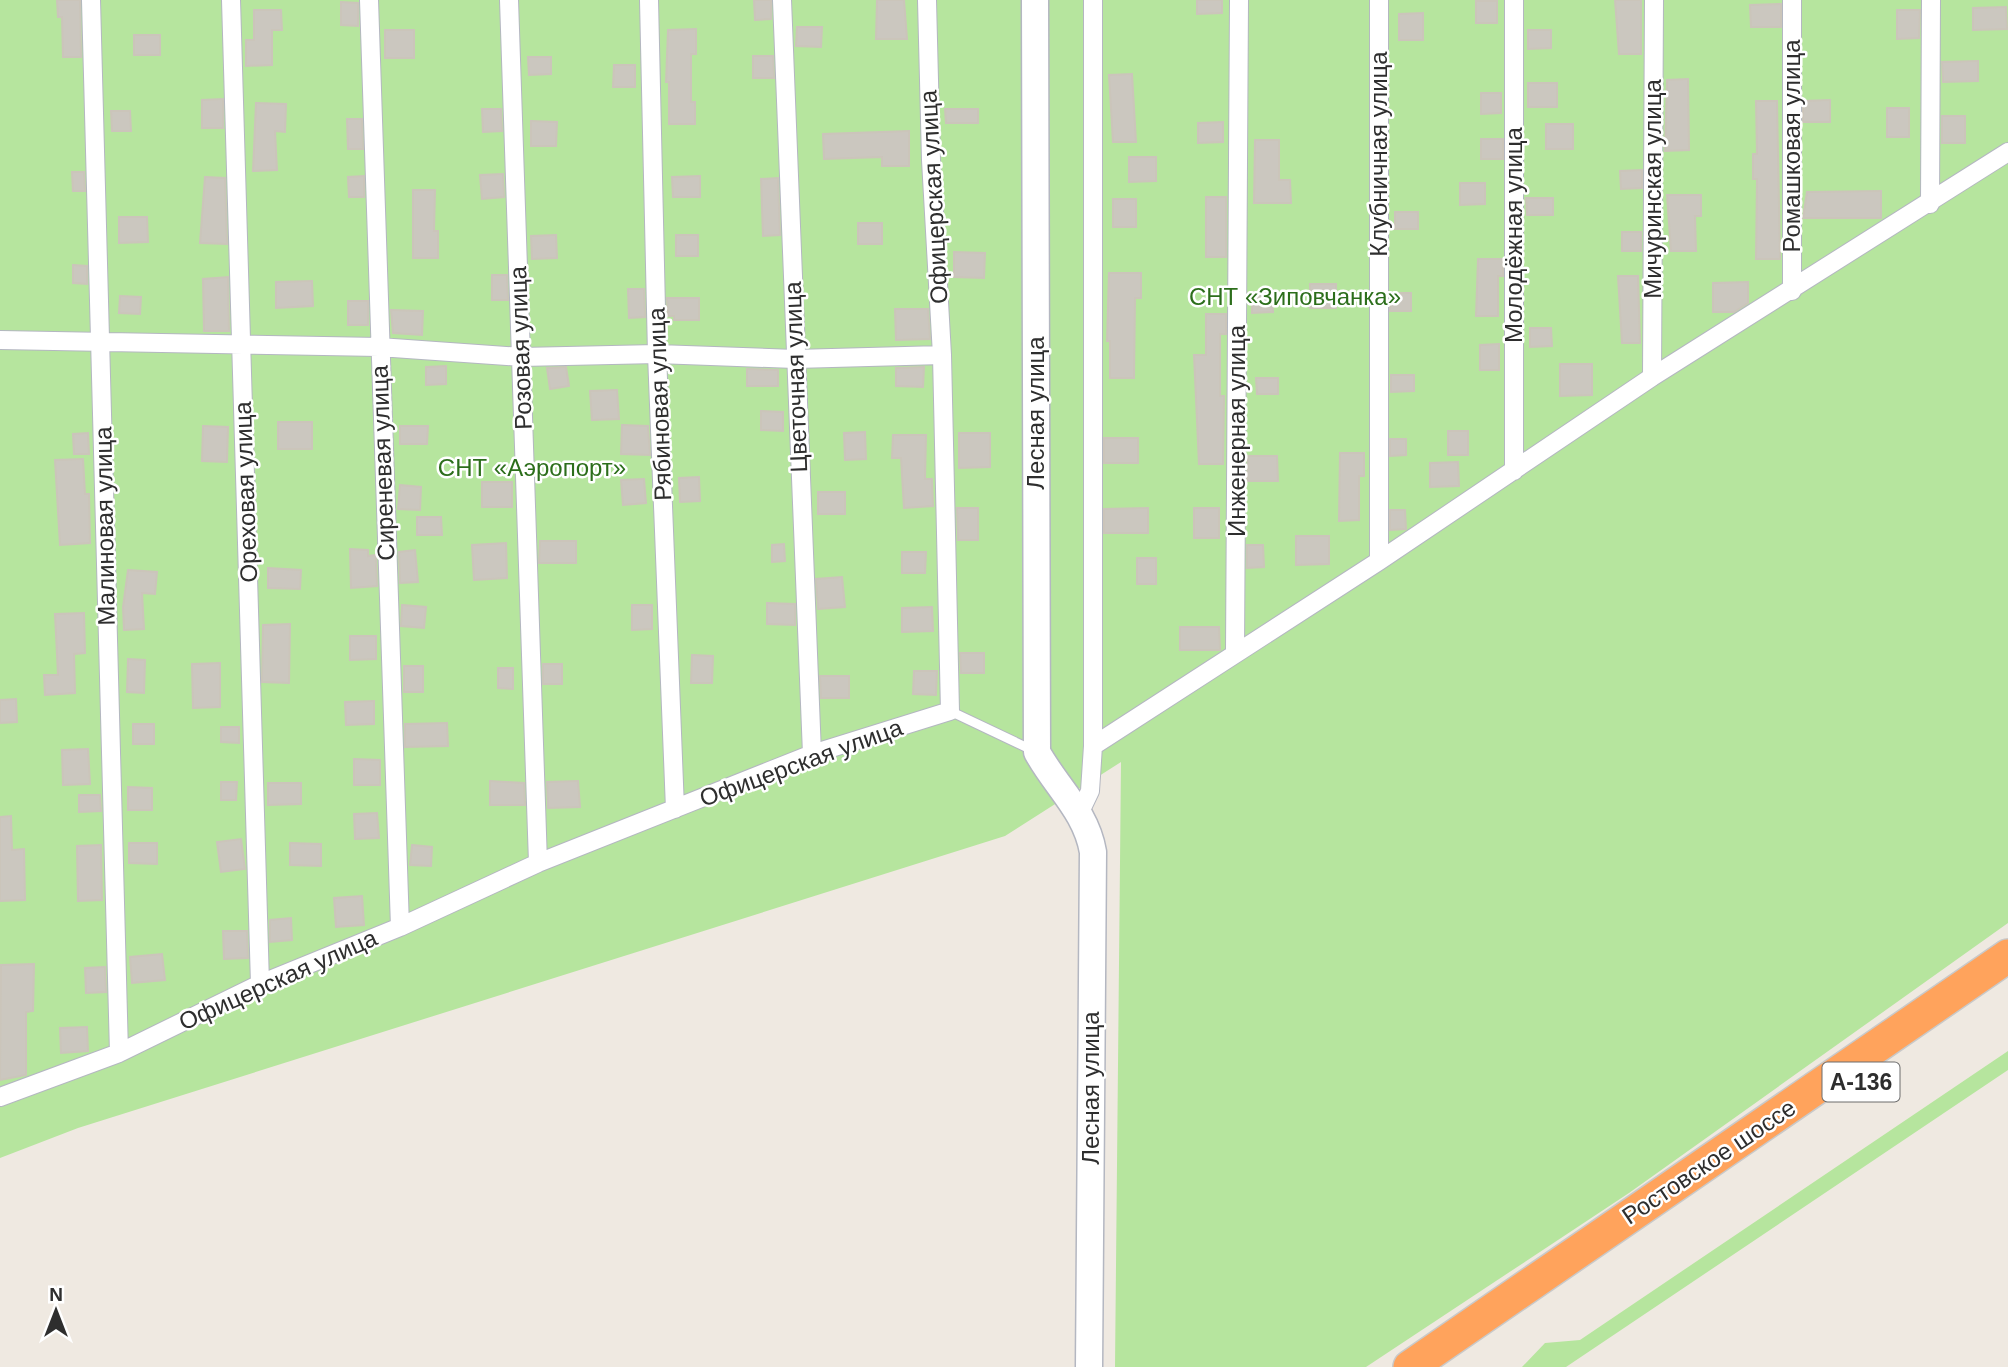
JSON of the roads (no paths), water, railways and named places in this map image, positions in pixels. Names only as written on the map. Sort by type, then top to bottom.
[{"type":"highway","name":"Ростовское шоссе","points":[[1410,1367],[2008,956]]},
{"type":"highway","name":"Ростовское шоссе","points":[[1445,1367],[2008,980]]},
{"type":"street","name":"Малиновая улица","points":[[91,0],[119,1053]]},
{"type":"street","name":"Ореховая улица","points":[[232,0],[260,984]]},
{"type":"street","name":"Сиреневая улица","points":[[369,0],[400,927]]},
{"type":"street","name":"Розовая улица","points":[[509,0],[538,863]]},
{"type":"street","name":"Рябиновая улица","points":[[649,0],[657,354],[676,809]]},
{"type":"street","name":"Цветочная улица","points":[[782,0],[811,754]]},
{"type":"street","name":"Офицерская улица","points":[[0,1097],[119,1053],[260,984],[400,927],[538,863],[811,754],[950,711],[942,355],[931,160],[927,0]]},
{"type":"street","name":"Лесная улица","points":[[1035,0],[1037,752],[1050,776],[1080,812],[1089,831],[1093,852],[1089,1367]]},
{"type":"street","points":[[1080,812],[1090,791],[1093,746],[1093,0]]},
{"type":"street","name":"Инженерная улица","points":[[1236,651],[1239,0]]},
{"type":"street","name":"Клубничная улица","points":[[1379,0],[1379,561]]},
{"type":"street","name":"Молодёжная улица","points":[[1514,0],[1514,471]]},
{"type":"street","name":"Мичуринская улица","points":[[1652,377],[1654,0]]},
{"type":"street","name":"Ромашковая улица","points":[[1791,291],[1792,0]]},
{"type":"street","points":[[1930,204],[1931,0]]},
{"type":"street","points":[[1093,746],[1379,561],[1652,377],[1930,204],[2008,152]]},
{"type":"street","points":[[0,340],[379,347],[521,357],[657,354],[795,359],[942,355]]},
{"type":"lane","points":[[950,711],[1037,752]]},
{"type":"park label","name":"СНТ «Зиповчанка»","points":[[1295,297]]},
{"type":"park label","name":"СНТ «Аэропорт»","points":[[532,468]]}]
